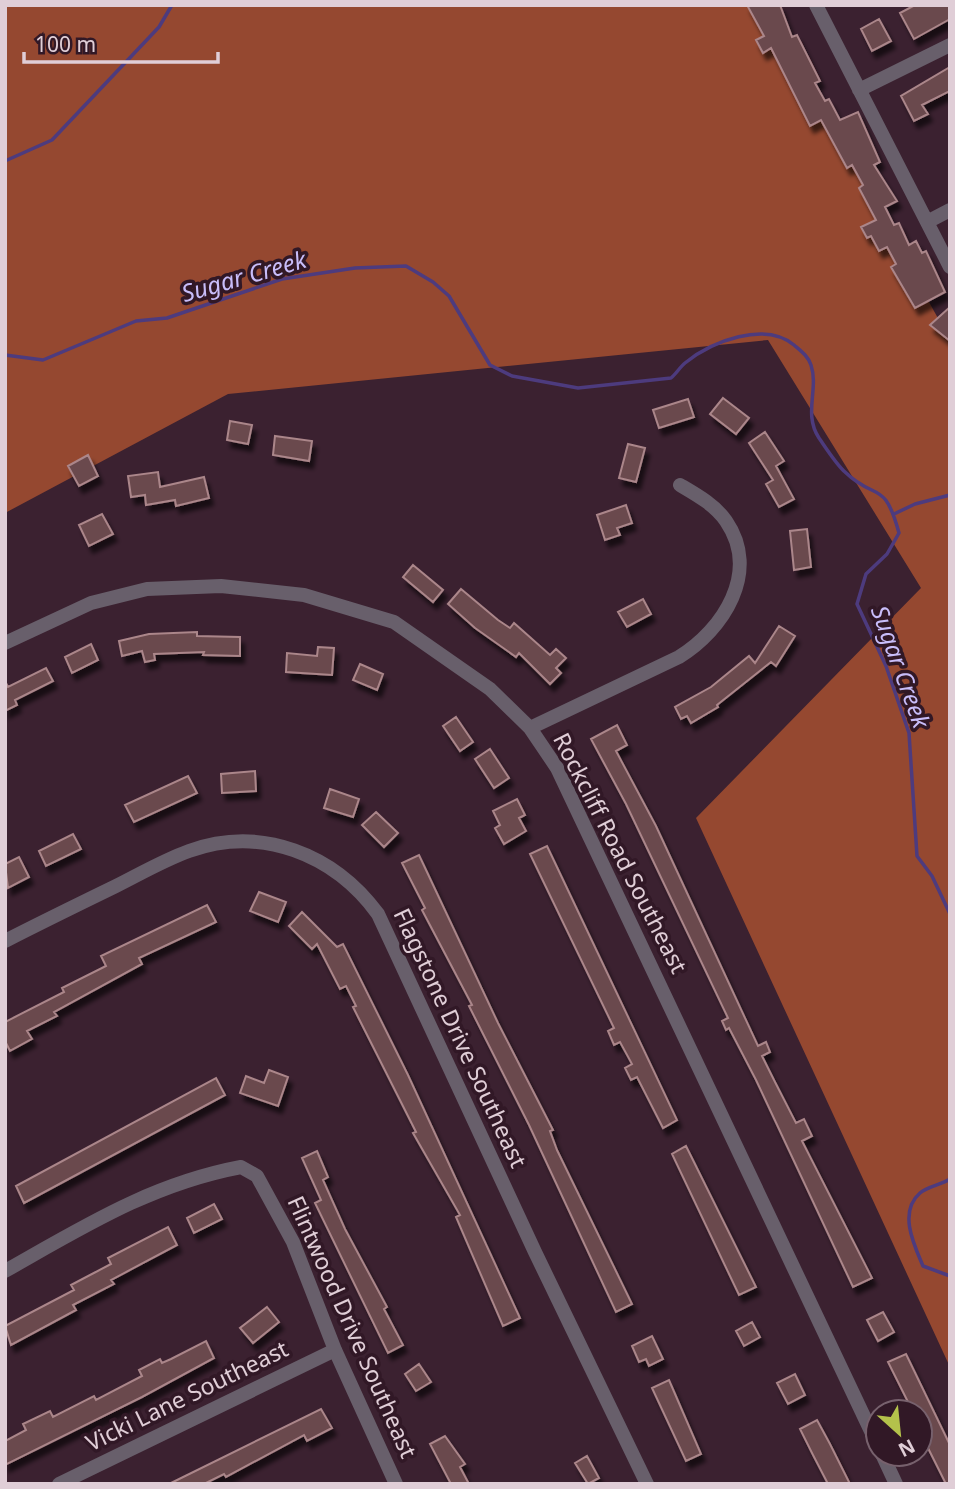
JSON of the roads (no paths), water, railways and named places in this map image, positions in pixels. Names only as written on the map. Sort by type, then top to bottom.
[{"type":"street","points":[[816,5],[950,267]]},
{"type":"street","points":[[859,90],[950,45]]},
{"type":"street","points":[[927,222],[950,210]]},
{"type":"street","points":[[530,728],[680,657],[703,640],[722,619],[732,602],[740,574],[738,549],[727,522],[706,500],[680,485]]},
{"type":"street","name":"Rockcliff Road Southeast","points":[[5,642],[91,603],[148,589],[220,586],[304,595],[394,622],[490,690],[530,728],[551,756],[864,1416]]},
{"type":"street","name":"Flagstone Drive Southeast","points":[[5,941],[188,851],[226,842],[265,843],[303,852],[352,883],[379,914],[535,1252],[647,1484]]},
{"type":"street","name":"Flintwood Drive Southeast","points":[[5,1272],[104,1214],[170,1184],[241,1167],[257,1176],[293,1242],[335,1350],[396,1484]]},
{"type":"street","name":"Vicki Lane Southeast","points":[[59,1484],[335,1350]]},
{"type":"street","points":[[889,1468],[896,1484]]},
{"type":"waterway","name":"Sugar Creek","points":[[5,161],[52,140],[159,27],[172,5]]},
{"type":"waterway","name":"Sugar Creek","points":[[5,355],[43,360],[136,321],[167,318],[282,279],[355,268],[406,266],[433,282],[449,296],[490,365],[512,376],[578,388],[671,378],[696,355],[724,341],[754,334],[782,338],[794,345],[811,365],[812,420],[819,438],[845,472],[878,493],[889,504],[899,533],[887,554],[866,574],[857,604],[886,666],[909,733],[917,856],[932,876],[950,914]]},
{"type":"waterway","points":[[894,514],[915,504],[950,495]]},
{"type":"waterway","name":"Sugar Creek","points":[[950,1179],[920,1193],[913,1201],[909,1219],[912,1239],[923,1266],[950,1276]]}]
